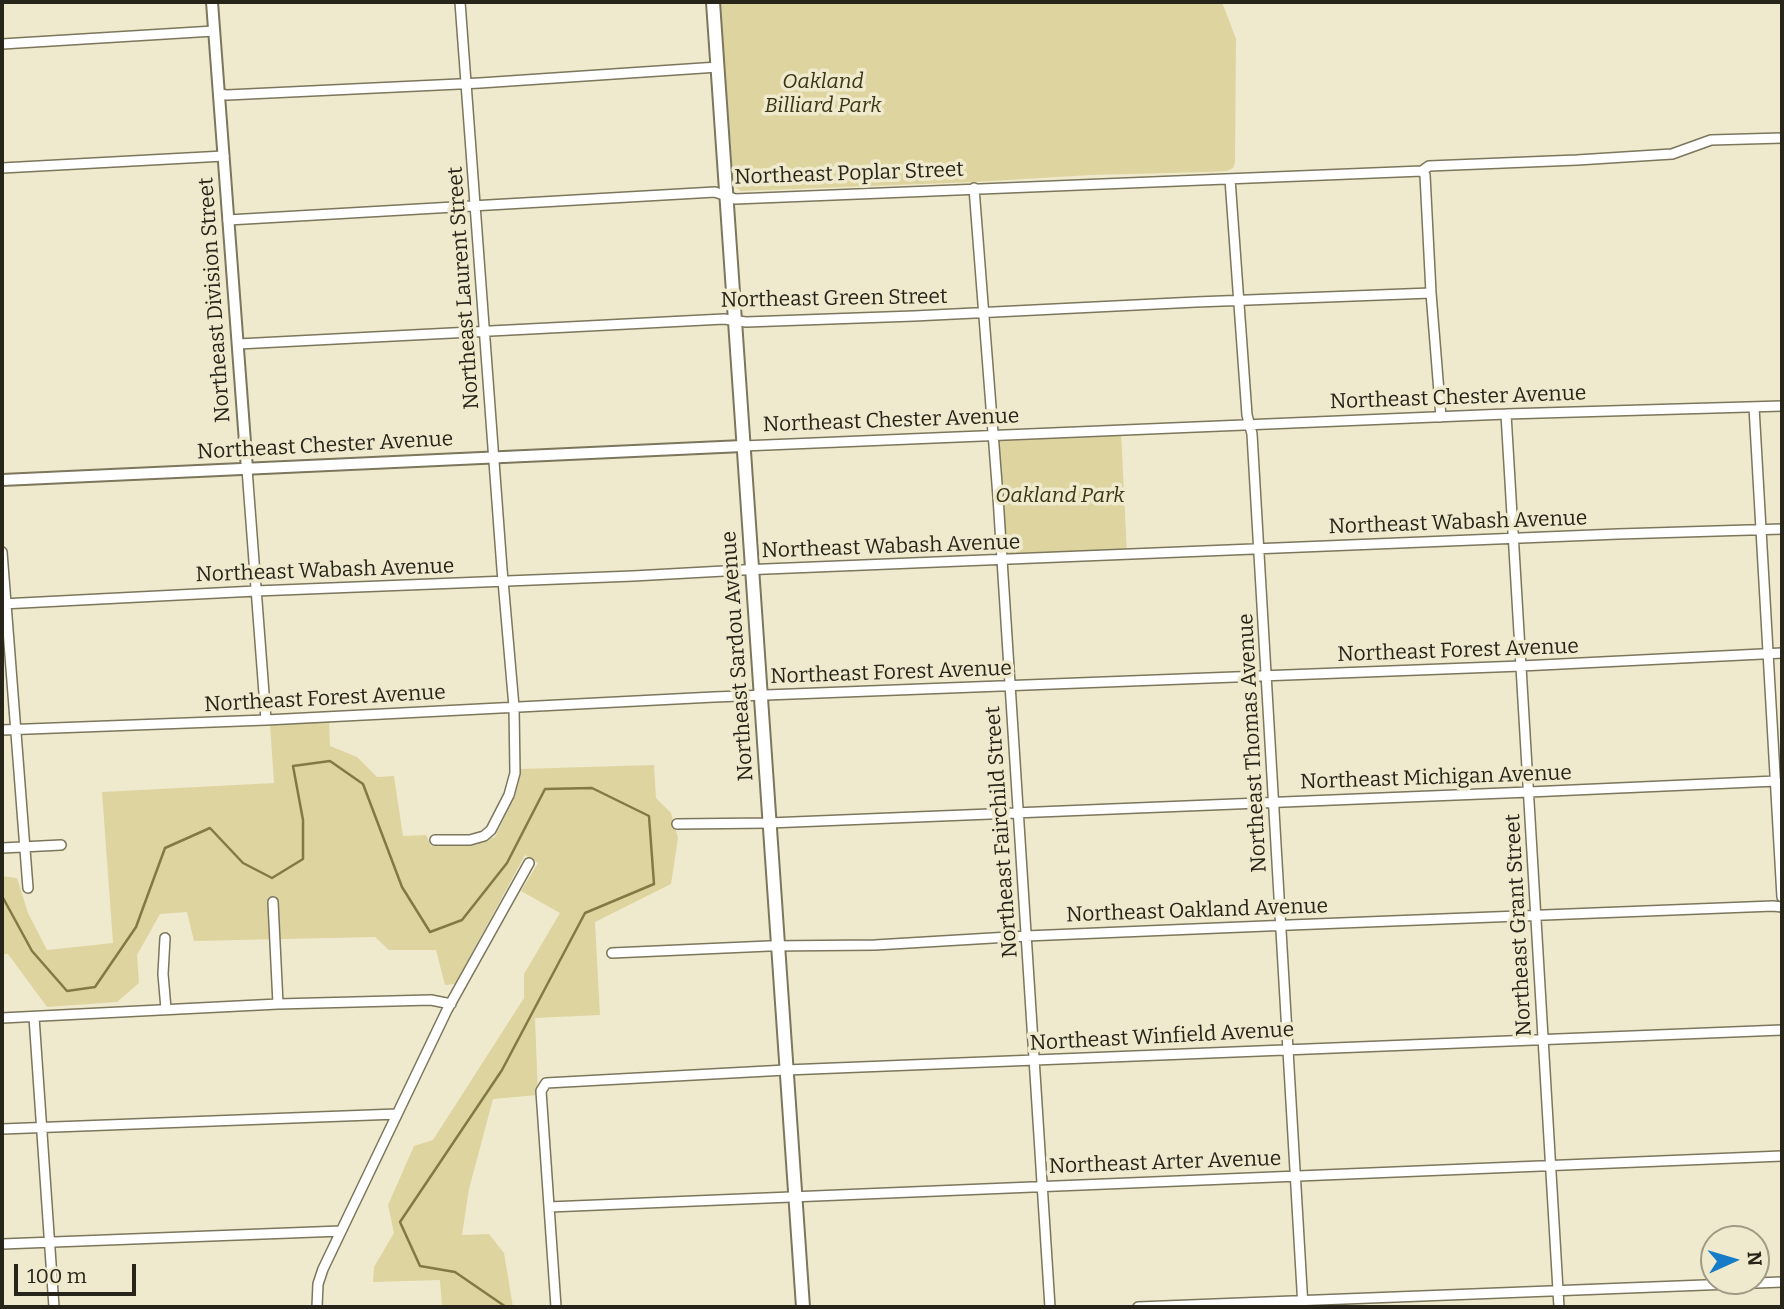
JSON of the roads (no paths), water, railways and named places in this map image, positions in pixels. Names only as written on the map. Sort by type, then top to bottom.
[{"type":"main road","name":"Northeast Sardou Avenue","points":[[713,2],[803,1307]]},
{"type":"street","name":"Northeast Division Street","points":[[212,2],[266,720]]},
{"type":"street","name":"Northeast Laurent Street","points":[[435,839],[470,841],[484,836],[495,825],[513,782],[515,756],[514,707],[460,2]]},
{"type":"street","points":[[2,44],[214,31]]},
{"type":"street","points":[[219,94],[466,83],[718,67]]},
{"type":"street","name":"Northeast Poplar Street","points":[[228,220],[715,192],[745,198],[1422,171],[1429,166],[1672,154],[1711,140],[1782,138]]},
{"type":"street","points":[[2,168],[224,156]]},
{"type":"street","points":[[1422,171],[1425,175],[1441,418]]},
{"type":"street","name":"Northeast Thomas Avenue","points":[[1230,179],[1247,415],[1252,434],[1302,1304]]},
{"type":"street","name":"Northeast Fairchild Street","points":[[974,188],[994,436],[1050,1307]]},
{"type":"street","name":"Northeast Green Street","points":[[238,344],[724,319],[760,321],[1432,293]]},
{"type":"street","points":[[1754,407],[1782,897]]},
{"type":"street","name":"Northeast Chester Avenue","points":[[2,480],[1506,414],[1782,407]]},
{"type":"street","name":"Northeast Grant Street","points":[[1506,414],[1559,1307]]},
{"type":"street","name":"Northeast Wabash Avenue","points":[[4,604],[752,570],[1782,529]]},
{"type":"street","points":[[2,552],[28,888]]},
{"type":"street","name":"Northeast Forest Avenue","points":[[2,730],[1782,653]]},
{"type":"street","name":"Northeast Michigan Avenue","points":[[677,824],[1018,813],[1776,781]]},
{"type":"street","points":[[2,848],[61,845]]},
{"type":"street","points":[[317,1307],[320,1277],[341,1231],[451,1004],[529,863]]},
{"type":"street","points":[[273,902],[278,1004]]},
{"type":"street","name":"Northeast Oakland Avenue","points":[[612,953],[875,945],[1281,925],[1782,907]]},
{"type":"street","points":[[165,938],[163,974],[166,1009]]},
{"type":"street","points":[[2,1018],[278,1004],[431,1000],[451,1004]]},
{"type":"street","points":[[34,1017],[54,1307]]},
{"type":"street","name":"Northeast Winfield Avenue","points":[[549,1207],[541,1091],[546,1083],[786,1070],[1782,1030]]},
{"type":"street","points":[[2,1129],[397,1114]]},
{"type":"street","name":"Northeast Arter Avenue","points":[[549,1207],[1782,1156]]},
{"type":"street","points":[[549,1207],[556,1307]]},
{"type":"street","points":[[2,1244],[341,1231]]},
{"type":"street","points":[[1138,1307],[1302,1304],[1558,1290],[1782,1282]]},
{"type":"waterway","points":[[2,896],[32,951],[67,991],[95,987],[136,927],[165,848],[210,828],[243,863],[272,878],[303,859],[303,820],[293,766],[330,761],[363,784],[402,887],[430,932],[462,920],[507,863],[545,789],[592,788],[649,816],[654,884],[585,913],[502,1070],[400,1222],[420,1266],[455,1272],[506,1307]]},
{"type":"park label","name":"Oakland Billiard Park","points":[[823,94]]},
{"type":"park label","name":"Oakland Park","points":[[1060,496]]}]
